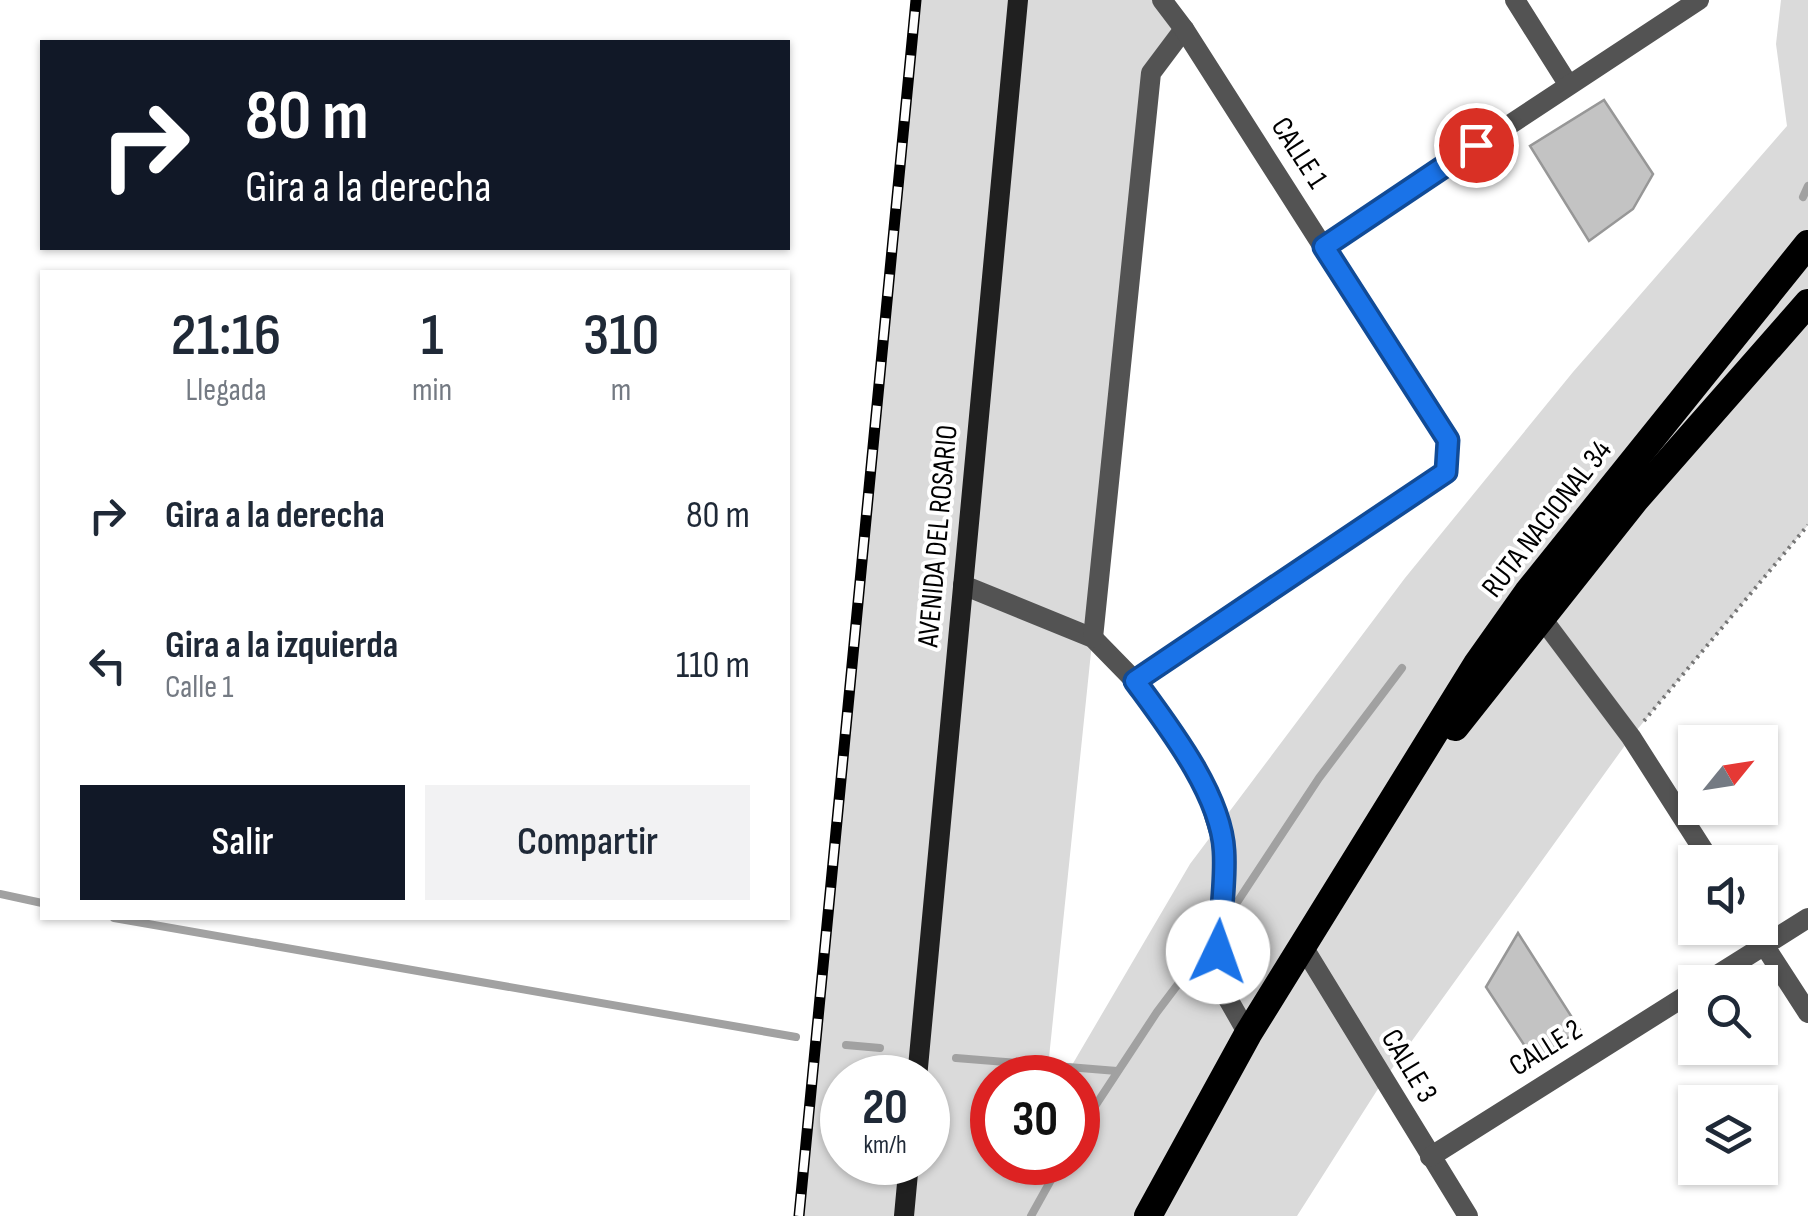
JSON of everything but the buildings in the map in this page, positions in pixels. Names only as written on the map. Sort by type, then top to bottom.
[{"type":"highway","name":"RUTA NACIONAL 34","points":[[1148,1216],[1248,1034],[1476,664],[1528,592],[1808,244]]},
{"type":"highway","name":"RUTA NACIONAL 34","points":[[1360,851],[1635,500],[1808,303]]},
{"type":"highway","points":[[1727,397],[1808,314]]},
{"type":"main road","name":"AVENIDA DEL ROSARIO","points":[[919,1055],[1018,0]]},
{"type":"main road","points":[[904,1216],[907,1185]]},
{"type":"street","name":"CALLE 1","points":[[1135,681],[1446,472],[1448,440],[1162,0]]},
{"type":"street","points":[[1516,0],[1568,84]]},
{"type":"street","points":[[1324,247],[1699,0]]},
{"type":"street","points":[[1092,638],[1151,73],[1184,29]]},
{"type":"street","points":[[963,585],[1092,638],[1135,681],[1173,731],[1207,792],[1224,849],[1218,952],[1228,999],[1248,1034]]},
{"type":"street","points":[[1541,617],[1630,737],[1701,845]]},
{"type":"street","points":[[1778,929],[1808,918]]},
{"type":"street","name":"CALLE 3","points":[[1302,945],[1468,1216]]},
{"type":"street","points":[[1726,965],[1749,945]]},
{"type":"street","points":[[1765,945],[1808,1013]]},
{"type":"street","name":"CALLE 2","points":[[1430,1157],[1678,1001]]},
{"type":"path","points":[[1630,737],[1808,525]]},
{"type":"shaded area","points":[[916,0],[1162,0],[1184,29],[1151,73],[1049,1055],[970,1055],[970,1185],[1100,1185],[1100,1055],[1078,1055],[1190,864],[1405,578],[1573,372],[1787,126],[1776,44],[1781,0],[1808,0],[1808,525],[1631,737],[1383,1081],[1297,1216],[799,1216]]},
{"type":"waterway","points":[[1803,197],[1808,186]]},
{"type":"waterway","points":[[1230,913],[1319,778],[1402,668]]},
{"type":"waterway","points":[[0,894],[40,903]]},
{"type":"waterway","points":[[125,920],[796,1037]]},
{"type":"waterway","points":[[1100,1099],[1194,963]]},
{"type":"waterway","points":[[846,1045],[880,1048]]},
{"type":"waterway","points":[[956,1058],[1117,1071]]},
{"type":"waterway","points":[[1031,1216],[1048,1185]]},
{"type":"railway","points":[[799,1216],[916,0]]},
{"type":"route","points":[[1218,952],[1224,849],[1207,792],[1173,731],[1135,681],[1446,472],[1448,440],[1324,247],[1476,145]]}]
